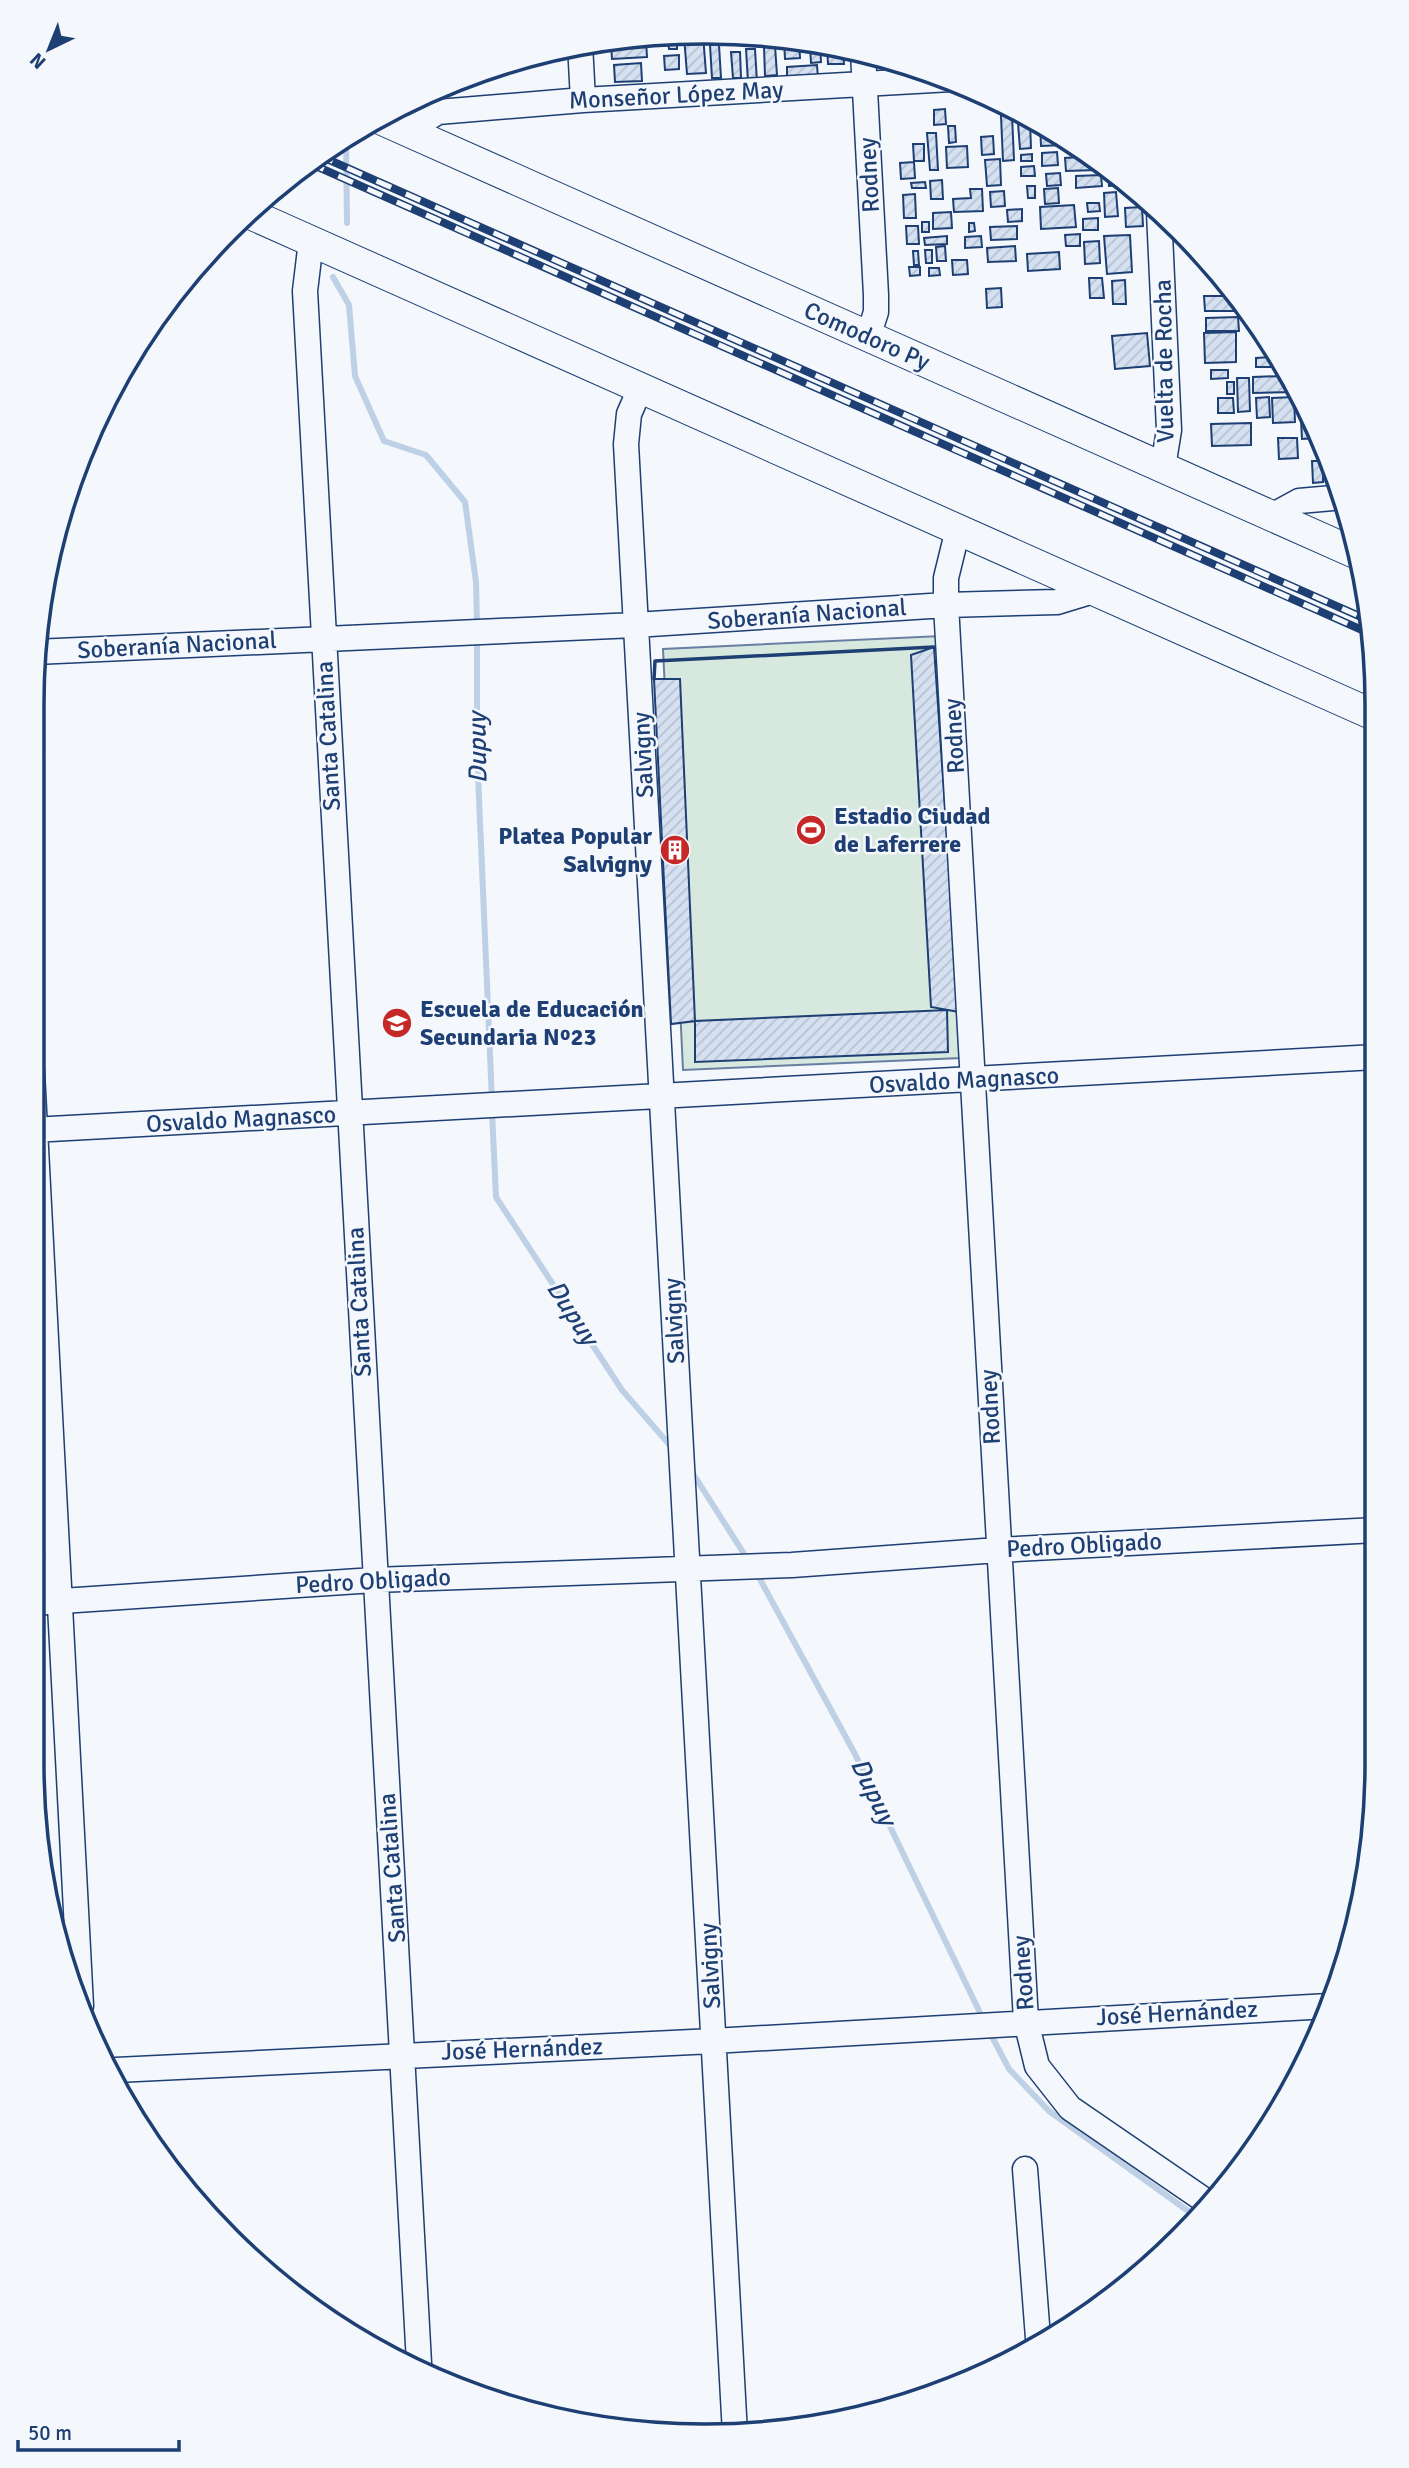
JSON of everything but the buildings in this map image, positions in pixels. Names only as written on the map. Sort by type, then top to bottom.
[{"type":"main road","name":"Comodoro Py","points":[[390,124],[1347,550]]},
{"type":"main road","points":[[258,218],[1365,711]]},
{"type":"street","points":[[581,55],[583,100]]},
{"type":"street","name":"Rodney","points":[[863,63],[876,295],[876,312],[868,337]]},
{"type":"street","name":"Monseñor López May","points":[[407,131],[438,112],[583,100],[922,81]]},
{"type":"street","name":"Vuelta de Rocha","points":[[1161,227],[1169,430],[1163,467]]},
{"type":"street","name":"Santa Catalina","points":[[311,241],[305,291],[419,2359]]},
{"type":"street","name":"Salvigny","points":[[640,389],[629,414],[626,444],[734,2423]]},
{"type":"street","points":[[1270,517],[1300,501],[1332,498]]},
{"type":"street","name":"Rodney","points":[[958,529],[948,565],[946,605],[1026,2021],[1037,2066],[1070,2108],[1202,2198]]},
{"type":"street","name":"Soberanía Nacional","points":[[46,651],[635,625],[946,605],[1056,602],[1093,591]]},
{"type":"street","name":"Osvaldo Magnasco","points":[[44,1128],[1365,1058]]},
{"type":"street","points":[[44,1311],[80,1977]]},
{"type":"street","name":"Pedro Obligado","points":[[44,1602],[374,1580],[715,1565],[792,1565],[998,1549],[1365,1531]]},
{"type":"street","points":[[44,1577],[60,1601]]},
{"type":"street","name":"José Hernández","points":[[119,2070],[713,2041],[1026,2021],[1319,2007]]},
{"type":"street","points":[[1025,2169],[1038,2334]]},
{"type":"shaded area","name":"Estadio Ciudad de Laferrere","points":[[941,636],[961,1058],[683,1070],[663,649]]},
{"type":"waterway","points":[[346,149],[347,223]]},
{"type":"waterway","name":"Dupuy","points":[[333,277],[349,305],[355,376],[384,441],[426,455],[465,502],[476,582],[477,625]]},
{"type":"waterway","name":"Dupuy","points":[[477,636],[477,751],[492,1101]]},
{"type":"waterway","name":"Dupuy","points":[[492,1112],[496,1197],[622,1390],[674,1450]]},
{"type":"waterway","name":"Dupuy","points":[[690,1469],[748,1560]]},
{"type":"waterway","name":"Dupuy","points":[[756,1572],[855,1754],[984,2021]]},
{"type":"waterway","name":"Dupuy","points":[[989,2031],[1009,2069],[1049,2111],[1189,2212]]},
{"type":"railway","points":[[330,160],[1360,616]]},
{"type":"railway","points":[[319,168],[1361,630]]},
{"type":"wall","points":[[654,679],[655,661],[934,647]]},
{"type":"place","name":"Estadio Ciudad de Laferrere","points":[[811,830]]},
{"type":"place","name":"Platea Popular Salvigny","points":[[675,850]]},
{"type":"place","name":"Escuela de Educación Secundaria Nº23","points":[[397,1023]]}]
